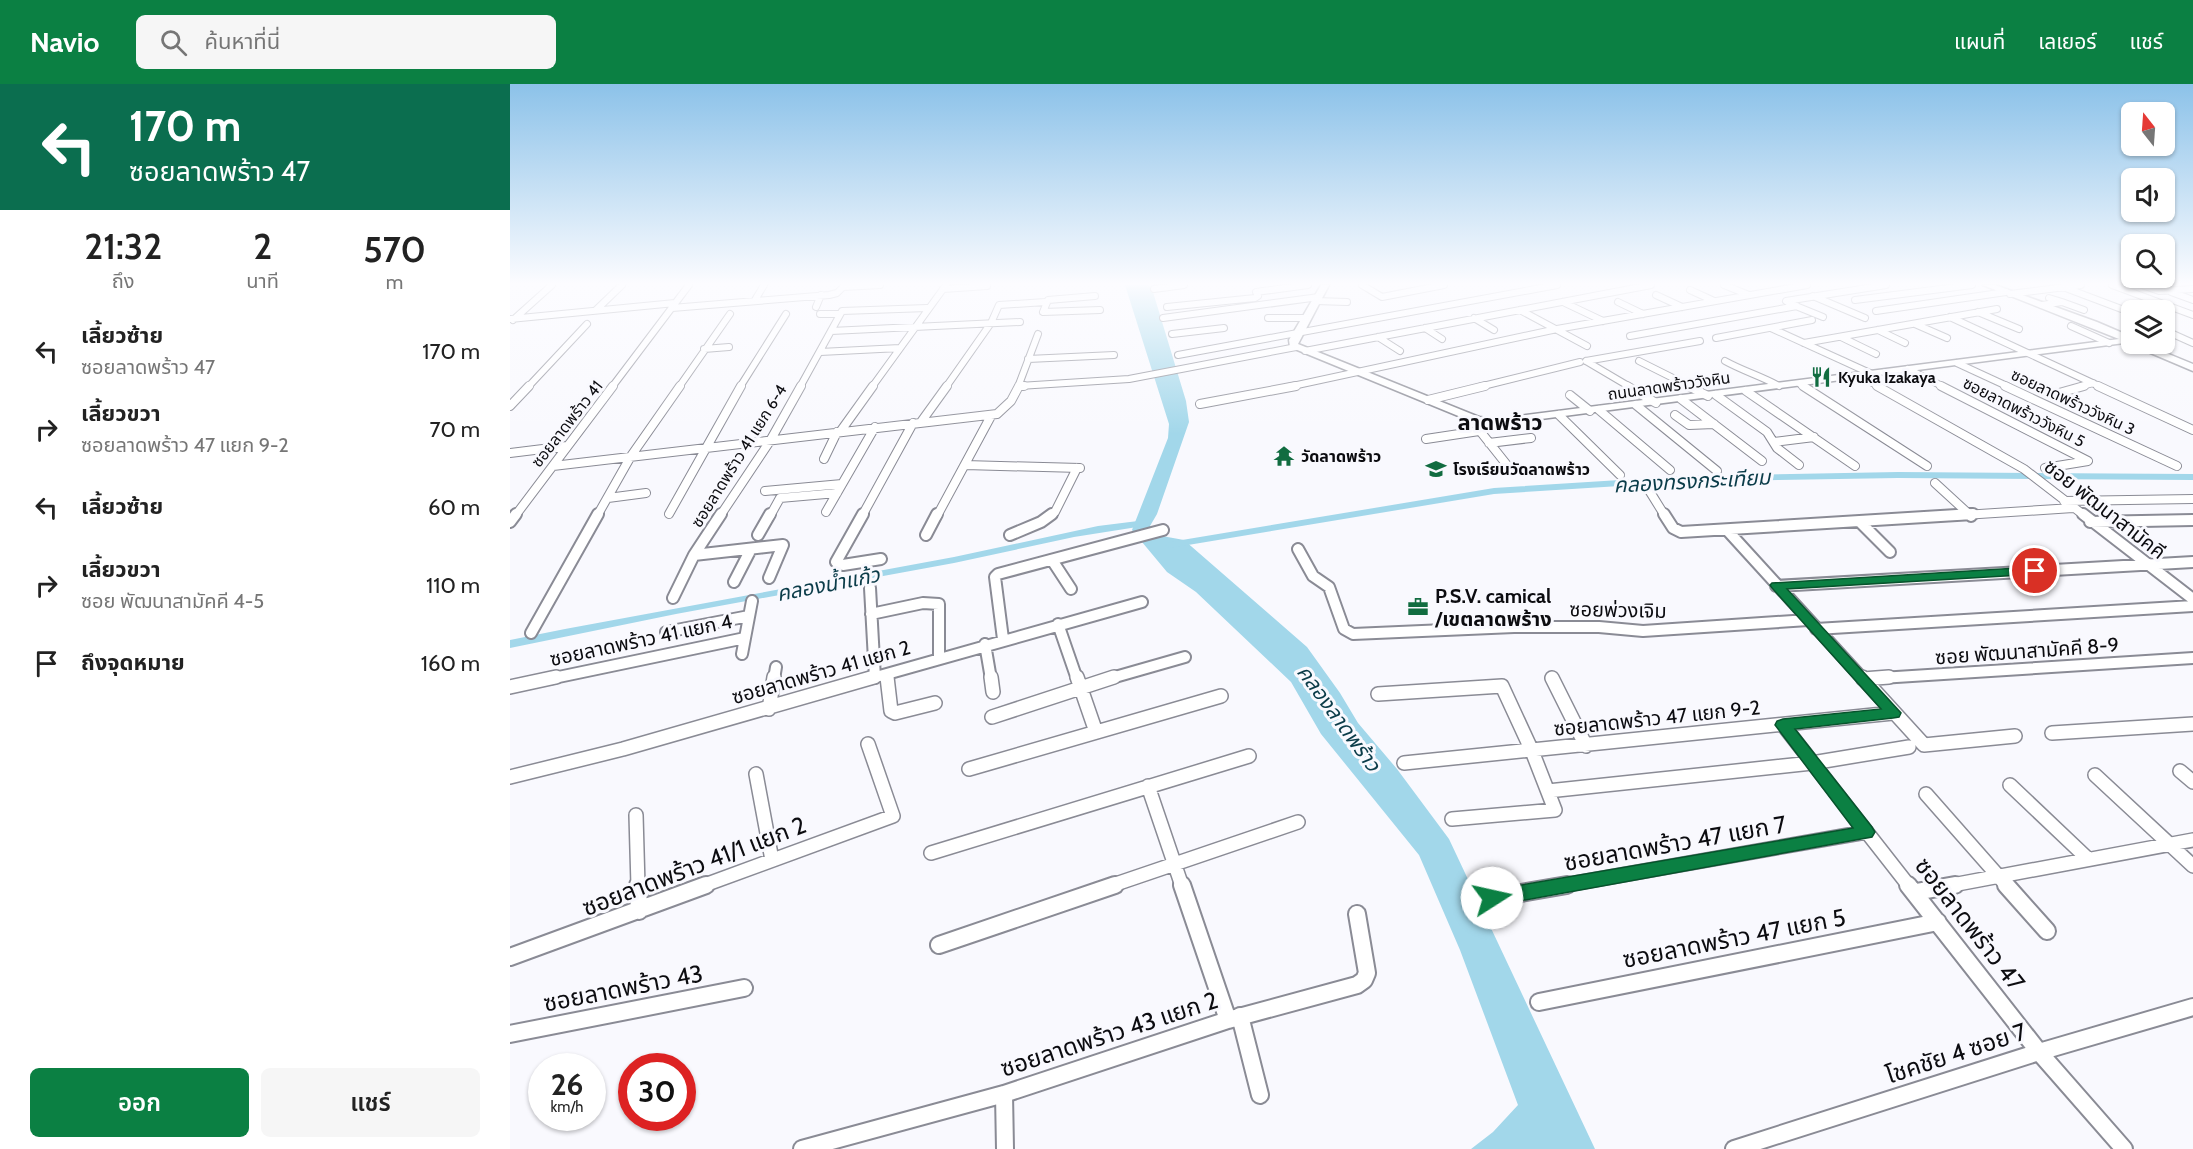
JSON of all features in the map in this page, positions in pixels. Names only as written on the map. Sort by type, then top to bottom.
[{"type":"main road","points":[[1297,335],[1293,342],[1301,349]]},
{"type":"main road","name":"ถนนลาดพร้าววังหิน","points":[[1301,349],[1477,420],[1505,422],[2121,342]]},
{"type":"main road","points":[[2161,354],[2193,369]]},
{"type":"street","points":[[510,406],[577,335]]},
{"type":"street","name":"ซอยลาดพร้าว 41","points":[[510,522],[651,335]]},
{"type":"street","points":[[531,633],[631,456],[715,335]]},
{"type":"street","points":[[669,514],[739,389],[773,335]]},
{"type":"street","name":"ซอยลาดพร้าว 41 แยก 6-4","points":[[673,598],[694,555],[770,441],[829,335]]},
{"type":"street","points":[[824,459],[839,432],[910,335]]},
{"type":"street","points":[[880,559],[843,565],[836,562],[917,422],[982,335]]},
{"type":"street","points":[[553,466],[917,422],[990,416],[1005,411],[1019,386],[1038,335]]},
{"type":"street","points":[[1178,355],[1289,335]]},
{"type":"street","points":[[1019,386],[1129,379],[1390,335]]},
{"type":"street","points":[[1435,335],[1442,339]]},
{"type":"street","points":[[1200,404],[1362,374],[1532,335]]},
{"type":"street","points":[[1567,335],[1587,346]]},
{"type":"street","points":[[1630,336],[1638,335]]},
{"type":"street","points":[[1716,338],[1734,335]]},
{"type":"street","points":[[1786,335],[1872,374]]},
{"type":"street","points":[[1804,343],[1852,335]]},
{"type":"street","points":[[1888,335],[1905,343]]},
{"type":"street","points":[[1939,335],[1947,338]]},
{"type":"street","points":[[1988,335],[2193,430]]},
{"type":"street","points":[[2090,335],[2109,343]]},
{"type":"street","points":[[2175,335],[2193,344]]},
{"type":"street","points":[[1378,337],[1400,351]]},
{"type":"street","points":[[1840,337],[1876,354]]},
{"type":"street","points":[[1428,400],[1583,362],[1701,341]]},
{"type":"street","points":[[1346,343],[1358,351]]},
{"type":"street","points":[[704,349],[729,347]]},
{"type":"street","points":[[820,352],[900,348]]},
{"type":"street","points":[[1028,360],[1114,355]]},
{"type":"street","points":[[1639,361],[1712,395],[1767,432],[1777,448],[1799,465]]},
{"type":"street","points":[[1725,361],[1739,369],[1758,374],[1779,386]]},
{"type":"street","points":[[1583,362],[1656,403]]},
{"type":"street","name":"ซอยลาดพร้าววังหิน 3","points":[[1957,363],[2177,466]]},
{"type":"street","name":"ซอยลาดพร้าววังหิน 5","points":[[1908,369],[2088,461],[2045,468]]},
{"type":"street","name":"ซอย พัฒนาสามัคคี","points":[[1860,376],[2030,474],[2193,599]]},
{"type":"street","points":[[2059,393],[2093,383]]},
{"type":"street","points":[[1800,384],[1927,466]]},
{"type":"street","points":[[1746,391],[1855,466]]},
{"type":"street","points":[[1570,395],[1670,470]]},
{"type":"street","points":[[1681,399],[1762,462]]},
{"type":"street","points":[[1636,405],[1718,471]]},
{"type":"street","points":[[1675,415],[1689,425],[1714,424]]},
{"type":"street","points":[[926,535],[990,416]]},
{"type":"street","points":[[1559,416],[1620,475]]},
{"type":"street","points":[[1477,420],[1476,426],[1479,431],[1511,470]]},
{"type":"street","points":[[826,512],[875,428]]},
{"type":"street","points":[[1426,439],[1479,431]]},
{"type":"street","points":[[1774,442],[1814,437]]},
{"type":"street","points":[[1489,443],[1531,438]]},
{"type":"street","points":[[510,453],[567,446]]},
{"type":"street","points":[[965,465],[1079,468],[1055,512],[1041,522],[1010,534]]},
{"type":"street","points":[[1935,483],[1971,516]]},
{"type":"street","points":[[765,490],[842,484]]},
{"type":"street","points":[[1647,487],[1676,531],[1971,516],[2073,508]]},
{"type":"street","points":[[608,498],[646,493]]},
{"type":"street","points":[[758,535],[780,498],[837,493]]},
{"type":"street","points":[[2064,501],[2193,499]]},
{"type":"street","points":[[2090,522],[2193,520]]},
{"type":"street","points":[[1860,522],[1890,552]]},
{"type":"street","points":[[1002,639],[994,577],[1163,530]]},
{"type":"street","points":[[1727,530],[1924,745],[2015,736]]},
{"type":"street","points":[[694,555],[783,545],[769,578]]},
{"type":"street","points":[[734,582],[750,549]]},
{"type":"street","name":"ซอยพ่วงเจิม","points":[[1298,549],[1313,576],[1329,587],[1344,629],[1353,634],[1514,627],[1599,627],[1643,631],[1808,620]]},
{"type":"street","points":[[1052,560],[1071,589]]},
{"type":"street","points":[[1776,585],[2193,562]]},
{"type":"street","points":[[870,588],[871,614],[881,676],[891,711],[895,713],[936,703]]},
{"type":"street","name":"ซอยลาดพร้าว 41 แยก 4","points":[[510,687],[745,638],[752,601]]},
{"type":"street","name":"ซอยลาดพร้าว 41 แยก 2","points":[[510,777],[581,761],[769,709],[1002,639],[1142,602]]},
{"type":"street","points":[[871,614],[922,603],[939,604],[939,658]]},
{"type":"street","points":[[1816,629],[2193,606]]},
{"type":"street","points":[[666,632],[749,616]]},
{"type":"street","points":[[1058,624],[1096,732]]},
{"type":"street","points":[[742,654],[745,638]]},
{"type":"street","points":[[985,644],[993,692]]},
{"type":"street","points":[[992,717],[1080,687],[1185,657]]},
{"type":"street","name":"ซอย พัฒนาสามัคคี 8-9","points":[[1863,679],[2193,658]]},
{"type":"street","points":[[769,709],[776,667]]},
{"type":"street","points":[[1552,678],[1586,746]]},
{"type":"street","points":[[1378,693],[1502,686],[1532,751],[1555,810],[1452,819]]},
{"type":"street","points":[[969,769],[1221,696]]},
{"type":"street","name":"ซอยลาดพร้าว 47 แยก 9-2","points":[[1404,763],[1893,713]]},
{"type":"street","points":[[2052,733],[2193,724]]},
{"type":"street","name":"ซอยลาดพร้าว 47","points":[[1783,725],[2039,1052],[2124,1149]]},
{"type":"street","name":"ซอยลาดพร้าว 41/1 แยก 2","points":[[510,957],[894,816],[868,744]]},
{"type":"street","points":[[1548,790],[1812,763],[1909,747]]},
{"type":"street","points":[[931,853],[1249,756]]},
{"type":"street","points":[[2180,771],[2193,782]]},
{"type":"street","points":[[756,774],[772,860]]},
{"type":"street","points":[[2095,775],[2193,866]]},
{"type":"street","points":[[2010,785],[2088,859]]},
{"type":"street","points":[[1148,786],[1174,865],[1234,1018],[1260,1095]]},
{"type":"street","points":[[1926,794],[2048,932]]},
{"type":"street","points":[[636,814],[639,911]]},
{"type":"street","points":[[939,945],[1298,822]]},
{"type":"street","name":"ซอยลาดพร้าว 47 แยก 7","points":[[1492,898],[1866,832]]},
{"type":"street","points":[[1916,892],[2193,840]]},
{"type":"street","name":"ซอยลาดพร้าว 43 แยก 2","points":[[802,1149],[1004,1094],[1234,1018],[1357,985],[1364,980],[1366,973],[1357,914]]},
{"type":"street","name":"ซอยลาดพร้าว 47 แยก 5","points":[[1539,1002],[1938,922]]},
{"type":"street","name":"ซอยลาดพร้าว 43","points":[[510,1035],[744,988]]},
{"type":"street","name":"โชคชัย 4 ซอย 7","points":[[1734,1149],[2039,1052],[2193,1007]]},
{"type":"street","points":[[1004,1094],[1005,1149]]},
{"type":"water","name":"คลองลาดพร้าว","points":[[1141,335],[1166,335],[1186,401],[1189,422],[1157,514],[1150,526],[1162,536],[1184,540],[1307,647],[1358,723],[1397,769],[1449,839],[1595,1149],[1471,1149],[1493,1132],[1518,1105],[1460,950],[1419,855],[1321,734],[1291,682],[1196,592],[1167,572],[1132,530],[1168,438],[1169,424]]},
{"type":"waterway","name":"คลองทรงกระเทียม","points":[[1170,545],[1494,491],[1684,479],[1778,477],[1898,475],[2193,477]]},
{"type":"waterway","name":"คลองน้ำแก้ว","points":[[510,644],[954,560],[1074,534],[1146,523]]},
{"type":"place","name":"Kyuka Izakaya","points":[[1821,377]]},
{"type":"place","name":"วัดลาดพร้าว","points":[[1284,456]]},
{"type":"place","name":"โรงเรียนวัดลาดพร้าว","points":[[1436,469]]},
{"type":"place","name":"P.S.V. camical /เขตลาดพร้าง","points":[[1418,607]]},
{"type":"district","name":"ลาดพร้าว","points":[[1500,422]]},
{"type":"route","points":[[1492,898],[1866,832],[1783,725],[1893,713],[1776,585],[2035,571]]}]
